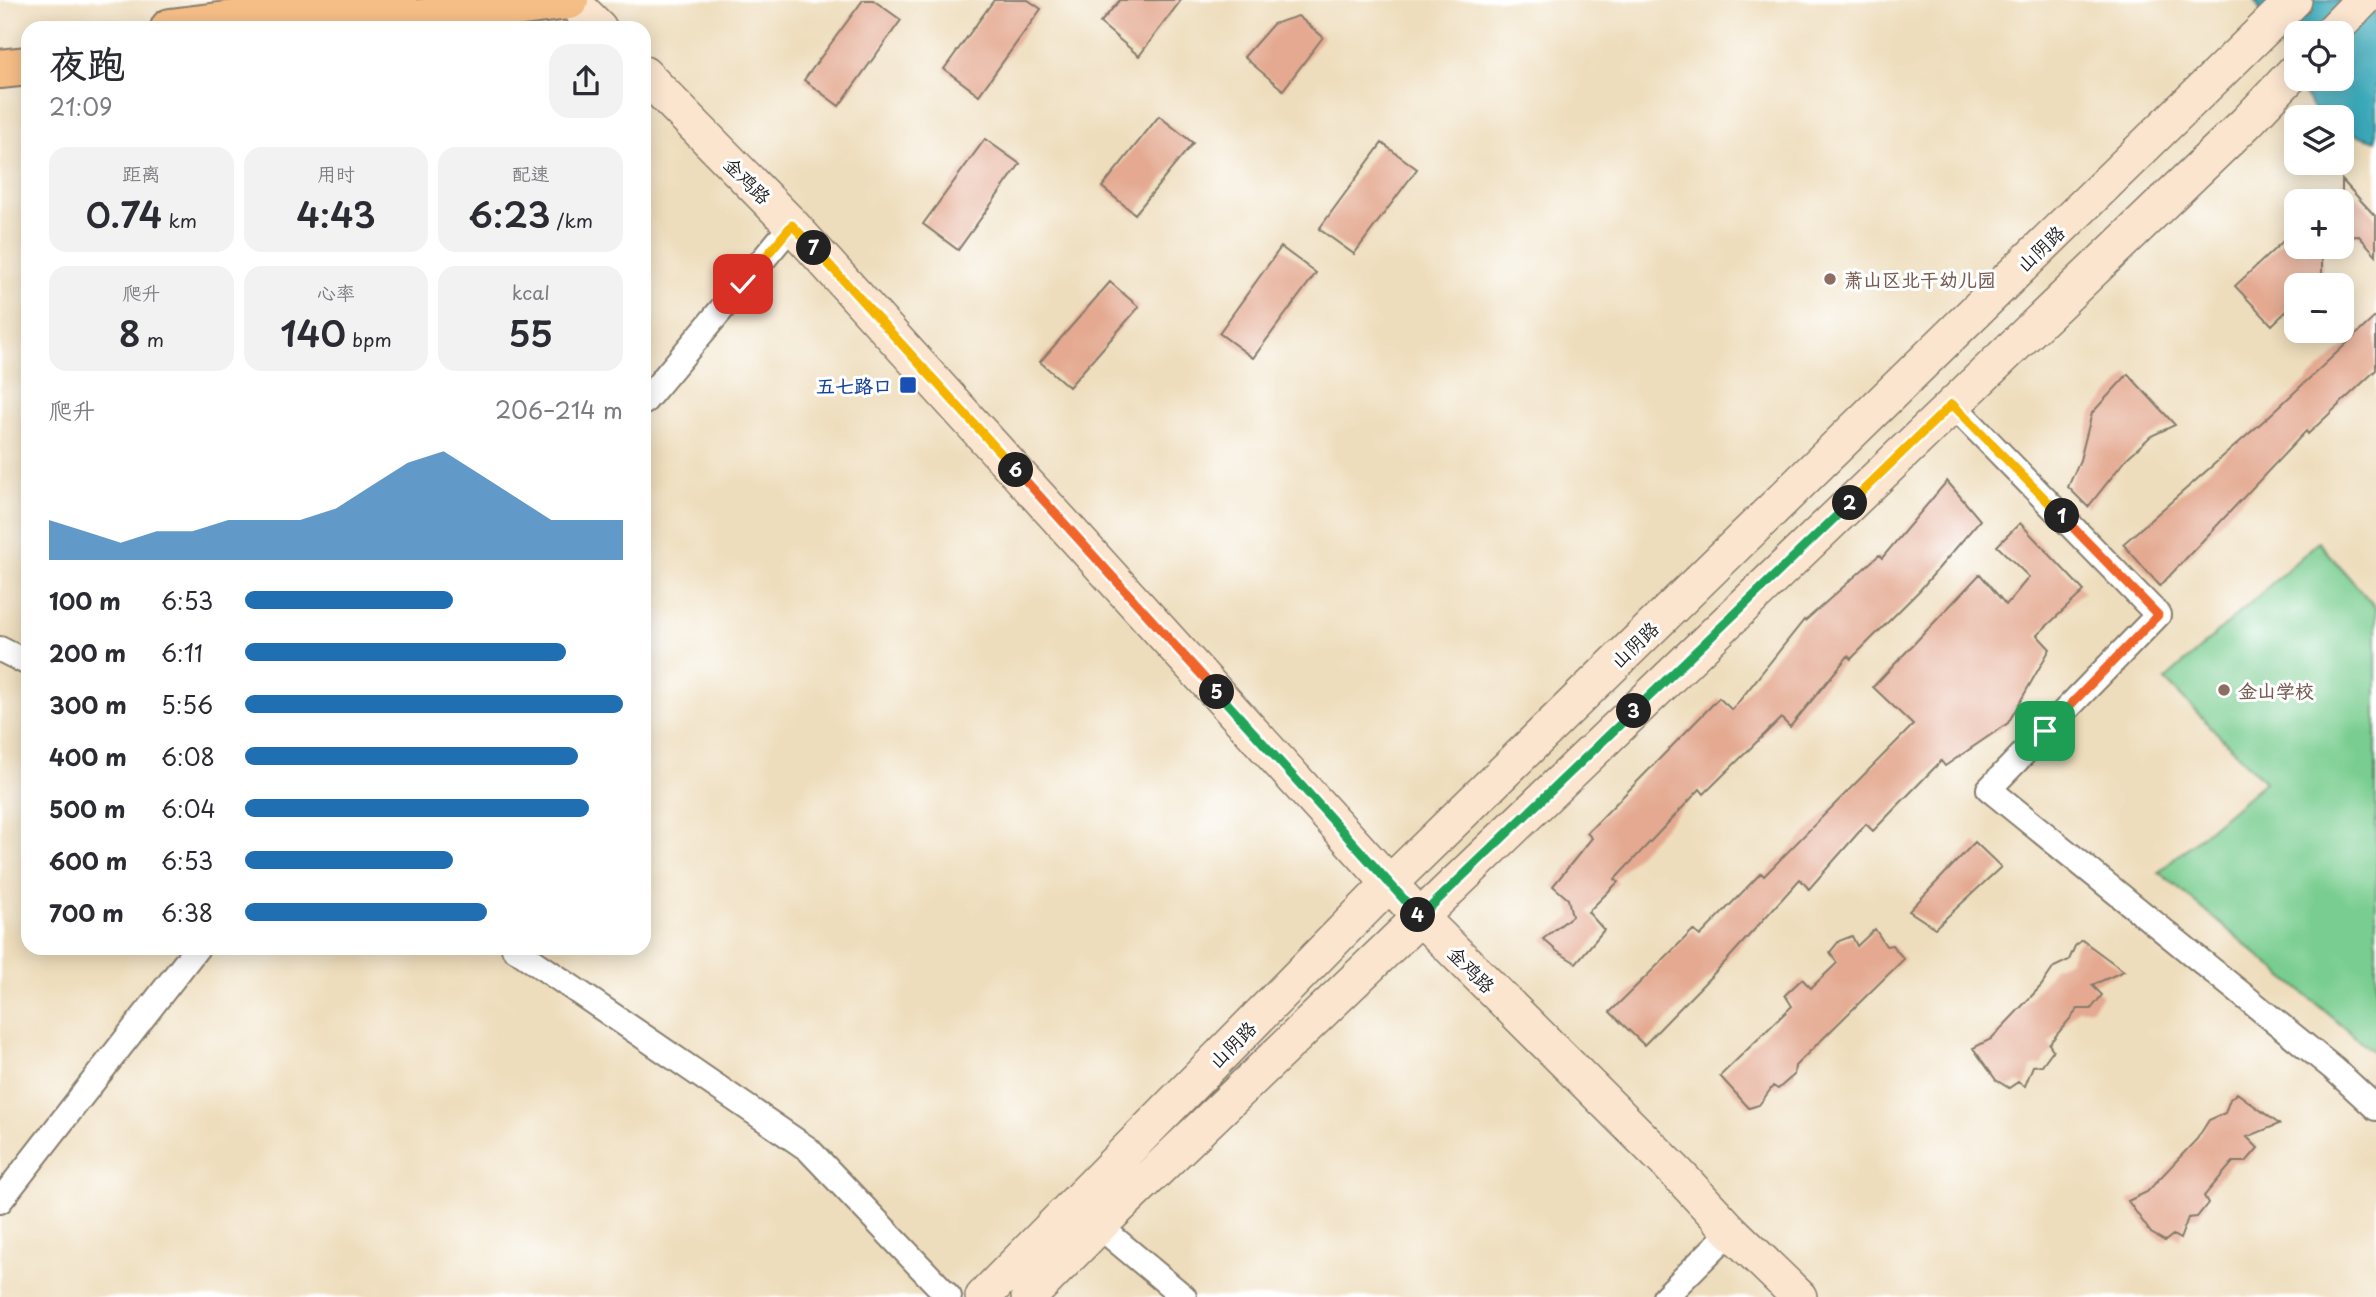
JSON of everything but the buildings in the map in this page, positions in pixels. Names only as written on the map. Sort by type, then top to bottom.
[{"type":"main road","points":[[227,21],[397,0]]},
{"type":"main road","points":[[404,21],[570,0],[592,21]]},
{"type":"main road","name":"山阴路","points":[[983,1297],[1390,883],[2294,0]]},
{"type":"main road","points":[[2343,21],[2363,0]]},
{"type":"main road","points":[[0,46],[21,44]]},
{"type":"main road","points":[[0,69],[21,67]]},
{"type":"main road","name":"金鸡路","points":[[651,81],[792,225],[1420,917],[1678,1174],[1731,1231],[1800,1297]]},
{"type":"main road","name":"山阴路","points":[[1028,1297],[2284,82]]},
{"type":"street","points":[[651,394],[792,225]]},
{"type":"street","points":[[1952,404],[2158,615],[1989,789],[2334,1069],[2376,1108]]},
{"type":"street","points":[[0,649],[21,660]]},
{"type":"street","points":[[0,1201],[192,955]]},
{"type":"street","points":[[524,955],[808,1149],[949,1297]]},
{"type":"street","points":[[1099,1226],[1184,1297]]},
{"type":"street","points":[[1665,1297],[1731,1231]]},
{"type":"green space","points":[[2318,542],[2376,608],[2376,1054],[2159,872],[2265,782],[2165,680]]},
{"type":"water","points":[[2255,0],[2362,0],[2376,14],[2376,141],[2354,134],[2354,105],[2310,105],[2303,91],[2354,91],[2354,21],[2284,21],[2284,55]]},
{"type":"place","name":"萧山区北干幼儿园","points":[[1830,279]]},
{"type":"place","name":"五七路口","points":[[908,385]]},
{"type":"place","name":"金山学校","points":[[2224,690]]},
{"type":"route","points":[[743,284],[792,225],[1420,917],[1952,404],[2158,615],[2045,731]]}]
